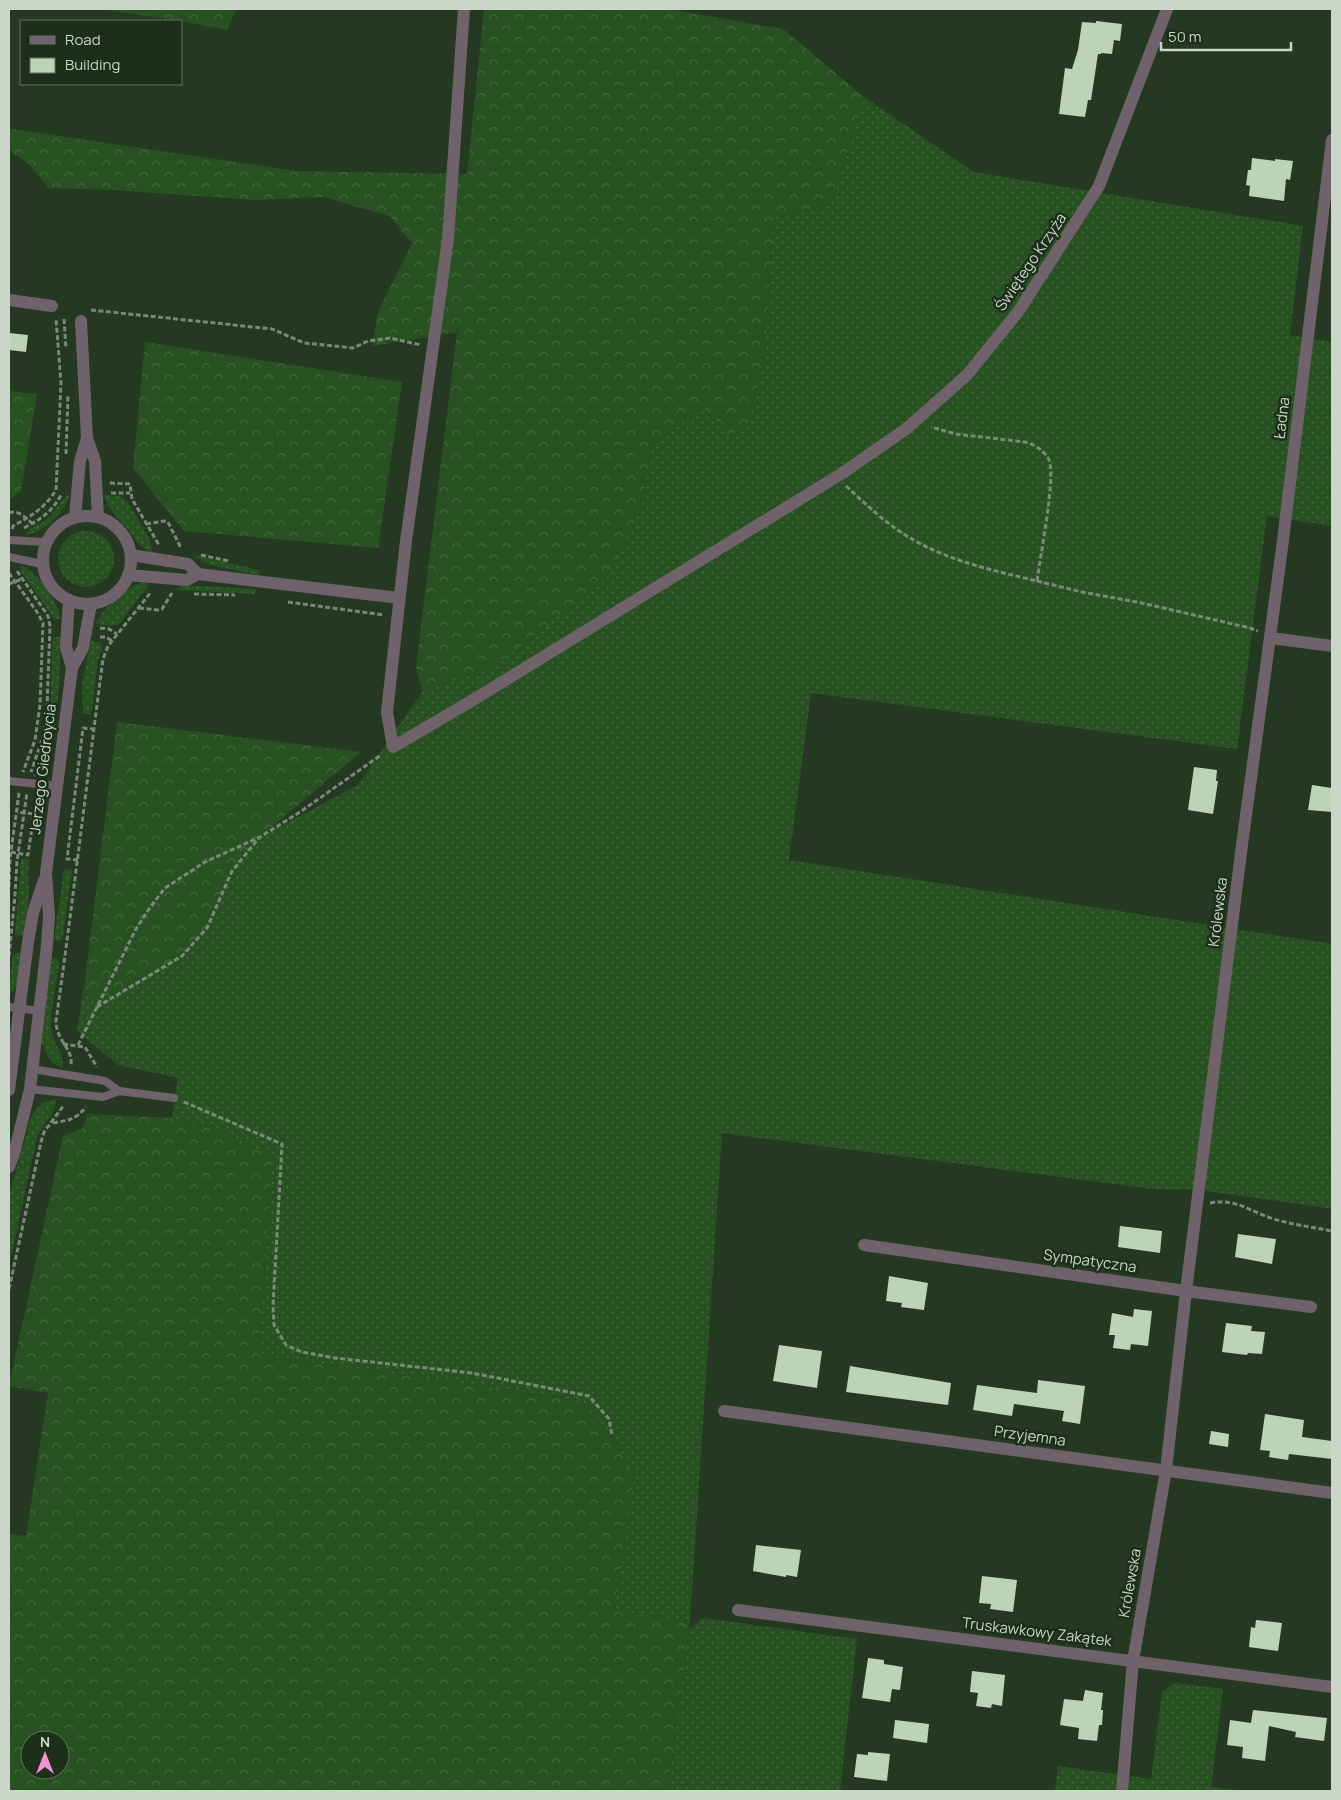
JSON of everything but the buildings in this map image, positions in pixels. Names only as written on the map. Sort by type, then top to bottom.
[{"type":"street","points":[[393,747],[387,712],[400,598],[448,239],[464,9]]},
{"type":"street","name":"Świętego Krzyża","points":[[393,747],[839,476],[906,429],[967,375],[1018,312],[1099,186],[1167,9]]},
{"type":"street","name":"Ładna","points":[[1271,638],[1332,140]]},
{"type":"street","points":[[9,300],[52,306]]},
{"type":"street","points":[[81,321],[87,438],[95,461],[98,517]]},
{"type":"street","points":[[75,517],[80,461],[87,438]]},
{"type":"street","points":[[90,515],[98,517],[110,522],[120,531],[127,542],[131,555],[128,575],[122,586],[114,594],[103,600],[91,604],[69,600],[51,586],[45,575],[42,557],[46,542],[53,531],[63,522],[75,517],[90,515]]},
{"type":"street","points":[[131,555],[188,564],[198,574]]},
{"type":"street","points":[[128,575],[186,580],[198,574],[400,598]]},
{"type":"street","name":"Jerzego Giedroycia","points":[[69,600],[66,647],[72,668]]},
{"type":"street","name":"Jerzego Giedroycia","points":[[9,1166],[14,1154],[30,1089],[49,916],[46,873],[72,668],[83,648],[91,604]]},
{"type":"street","points":[[1271,638],[1332,646]]},
{"type":"street","name":"Królewska","points":[[1122,1791],[1133,1661],[1166,1470],[1186,1291],[1241,855],[1271,638]]},
{"type":"street","name":"Jerzego Giedroycia","points":[[9,1088],[12,1066],[14,1008],[32,913],[46,873]]},
{"type":"street","points":[[12,1066],[32,1069]]},
{"type":"street","points":[[9,1088],[30,1089]]},
{"type":"street","name":"Sympatyczna","points":[[864,1245],[1311,1307]]},
{"type":"street","name":"Przyjemna","points":[[724,1411],[1332,1493]]},
{"type":"street","name":"Truskawkowy Zakątek","points":[[738,1610],[1332,1687]]},
{"type":"lane","points":[[10,536],[46,542]]},
{"type":"lane","points":[[9,557],[42,564]]},
{"type":"lane","points":[[9,781],[57,786]]},
{"type":"lane","points":[[14,1008],[39,1011]]},
{"type":"lane","points":[[32,1069],[105,1080],[119,1091]]},
{"type":"lane","points":[[30,1089],[103,1097],[119,1091],[174,1098]]},
{"type":"path","points":[[90,310],[272,329],[304,343],[353,348],[368,341],[390,338],[433,348]]},
{"type":"path","points":[[10,536],[13,526],[38,512],[49,502],[56,490],[61,383],[56,318]]},
{"type":"path","points":[[64,319],[66,356]]},
{"type":"path","points":[[65,462],[68,394]]},
{"type":"path","points":[[918,418],[939,430],[956,434],[1025,442],[1034,445],[1044,452],[1049,460],[1051,479],[1037,581]]},
{"type":"path","points":[[839,476],[887,522],[912,540],[935,551],[980,566],[1082,592],[1142,602],[1250,628],[1271,638]]},
{"type":"path","points":[[102,483],[130,484],[132,499],[159,545],[161,554]]},
{"type":"path","points":[[22,535],[24,528],[53,510],[62,491]]},
{"type":"path","points":[[104,492],[130,493]]},
{"type":"path","points":[[9,513],[12,511],[18,512],[33,524]]},
{"type":"path","points":[[146,524],[168,522],[182,550],[174,549]]},
{"type":"path","points":[[159,545],[166,547]]},
{"type":"path","points":[[200,555],[235,563]]},
{"type":"path","points":[[9,887],[11,852],[17,812],[25,783],[44,734],[50,626],[44,610],[17,571],[17,565]]},
{"type":"path","points":[[9,573],[37,612],[43,624],[40,705],[35,740],[24,766],[24,812],[18,853],[9,956]]},
{"type":"path","points":[[9,584],[22,579]]},
{"type":"path","points":[[139,608],[162,609],[172,593],[177,579]]},
{"type":"path","points":[[70,1069],[72,1058],[58,1036],[56,1021],[103,659],[108,646],[154,588]]},
{"type":"path","points":[[151,592],[158,593]]},
{"type":"path","points":[[165,593],[181,593]]},
{"type":"path","points":[[190,594],[236,595]]},
{"type":"path","points":[[284,601],[398,616]]},
{"type":"path","points":[[94,627],[109,629],[117,634]]},
{"type":"path","points":[[92,636],[106,637],[112,642]]},
{"type":"path","points":[[78,860],[67,859],[69,836],[83,728],[94,730]]},
{"type":"path","points":[[78,1045],[136,929],[165,888],[205,862],[260,837],[300,812],[393,747]]},
{"type":"path","points":[[11,852],[28,855],[34,814],[17,812]]},
{"type":"path","points":[[96,1007],[182,956],[207,928],[232,872],[260,837]]},
{"type":"path","points":[[63,1044],[85,1047],[105,1080]]},
{"type":"path","points":[[52,1123],[72,1120],[79,1116],[94,1096]]},
{"type":"path","points":[[174,1098],[282,1144],[273,1306],[274,1325],[286,1345],[302,1352],[335,1358],[472,1373],[589,1396],[609,1418],[612,1436]]},
{"type":"path","points":[[9,1289],[40,1142],[44,1132],[65,1104],[66,1099]]},
{"type":"path","points":[[1198,1205],[1221,1201],[1245,1206],[1273,1219],[1332,1231]]},
{"type":"green space","points":[[102,9],[236,9],[227,30]]},
{"type":"green space","points":[[484,9],[667,9],[783,29],[864,97],[831,205],[773,218],[765,357],[751,420],[730,436],[703,406],[652,446],[642,503],[606,580],[494,666],[423,691],[416,667],[457,332],[372,346],[378,312],[412,243],[389,216],[324,197],[254,200],[113,190],[48,188],[30,165],[9,150],[9,131],[12,129],[297,171],[467,174]]},
{"type":"green space","points":[[864,97],[974,172],[1303,226],[1290,335],[1332,342],[1332,526],[1267,516],[1237,749],[811,693],[789,860],[1332,944],[1332,1209],[1200,1190],[1153,1189],[722,1133],[690,1621],[615,1611],[634,1471],[586,1401],[258,1355],[273,1158],[216,1128],[172,1118],[178,1078],[118,1065],[77,1031],[86,973],[97,1007],[207,928],[232,871],[260,837],[358,785],[423,691],[494,666],[642,503],[652,446],[765,357],[773,218],[831,205]]},
{"type":"green space","points":[[145,342],[402,382],[378,548],[184,531],[133,468]]},
{"type":"green space","points":[[9,391],[37,394],[21,491],[9,500]]},
{"type":"green space","points":[[70,495],[63,509],[53,521],[40,530],[25,535],[29,530],[47,519]]},
{"type":"green space","points":[[104,495],[120,496],[127,501],[150,540],[152,552],[137,542],[110,509]]},
{"type":"green space","points":[[81,531],[91,531],[106,539],[112,548],[114,559],[112,570],[106,579],[91,587],[81,587],[70,582],[63,575],[58,564],[58,554],[63,543],[70,536]]},
{"type":"green space","points":[[193,555],[259,570],[258,575],[210,565]]},
{"type":"green space","points":[[21,565],[34,574],[46,588],[56,605],[61,620],[53,618],[21,571]]},
{"type":"green space","points":[[140,583],[147,583],[147,587],[119,624],[111,626],[95,624],[103,612],[115,600],[127,590]]},
{"type":"green space","points":[[182,585],[256,589],[255,594],[176,590]]},
{"type":"green space","points":[[53,637],[61,637],[59,689],[55,723],[45,774],[33,777],[47,734]]},
{"type":"green space","points":[[91,641],[101,643],[102,649],[98,660],[91,715],[83,713],[82,684]]},
{"type":"green space","points":[[117,722],[361,752],[260,837],[232,871],[207,928],[182,956],[96,1007],[86,972]]},
{"type":"green space","points":[[21,858],[29,860],[29,896],[23,936],[15,935]]},
{"type":"green space","points":[[64,869],[72,870],[63,935],[59,941],[54,940]]},
{"type":"green space","points":[[15,953],[21,953],[16,987],[9,995],[12,958]]},
{"type":"green space","points":[[51,957],[59,962],[51,1028],[62,1056],[62,1068],[53,1063],[48,1057],[42,1043]]},
{"type":"green space","points":[[57,1099],[51,1114],[37,1137],[9,1266],[9,1194],[30,1119],[42,1103]]},
{"type":"green space","points":[[88,1114],[172,1118],[216,1128],[273,1158],[258,1355],[586,1401],[634,1471],[615,1611],[690,1621],[668,1791],[9,1791],[9,1534],[26,1536],[48,1393],[9,1386],[63,1136],[82,1129]]},
{"type":"green space","points":[[703,1618],[857,1639],[840,1791],[668,1791],[689,1629]]},
{"type":"green space","points":[[1174,1683],[1223,1689],[1211,1787],[1244,1791],[1055,1791],[1058,1766],[1151,1779],[1162,1693]]}]
